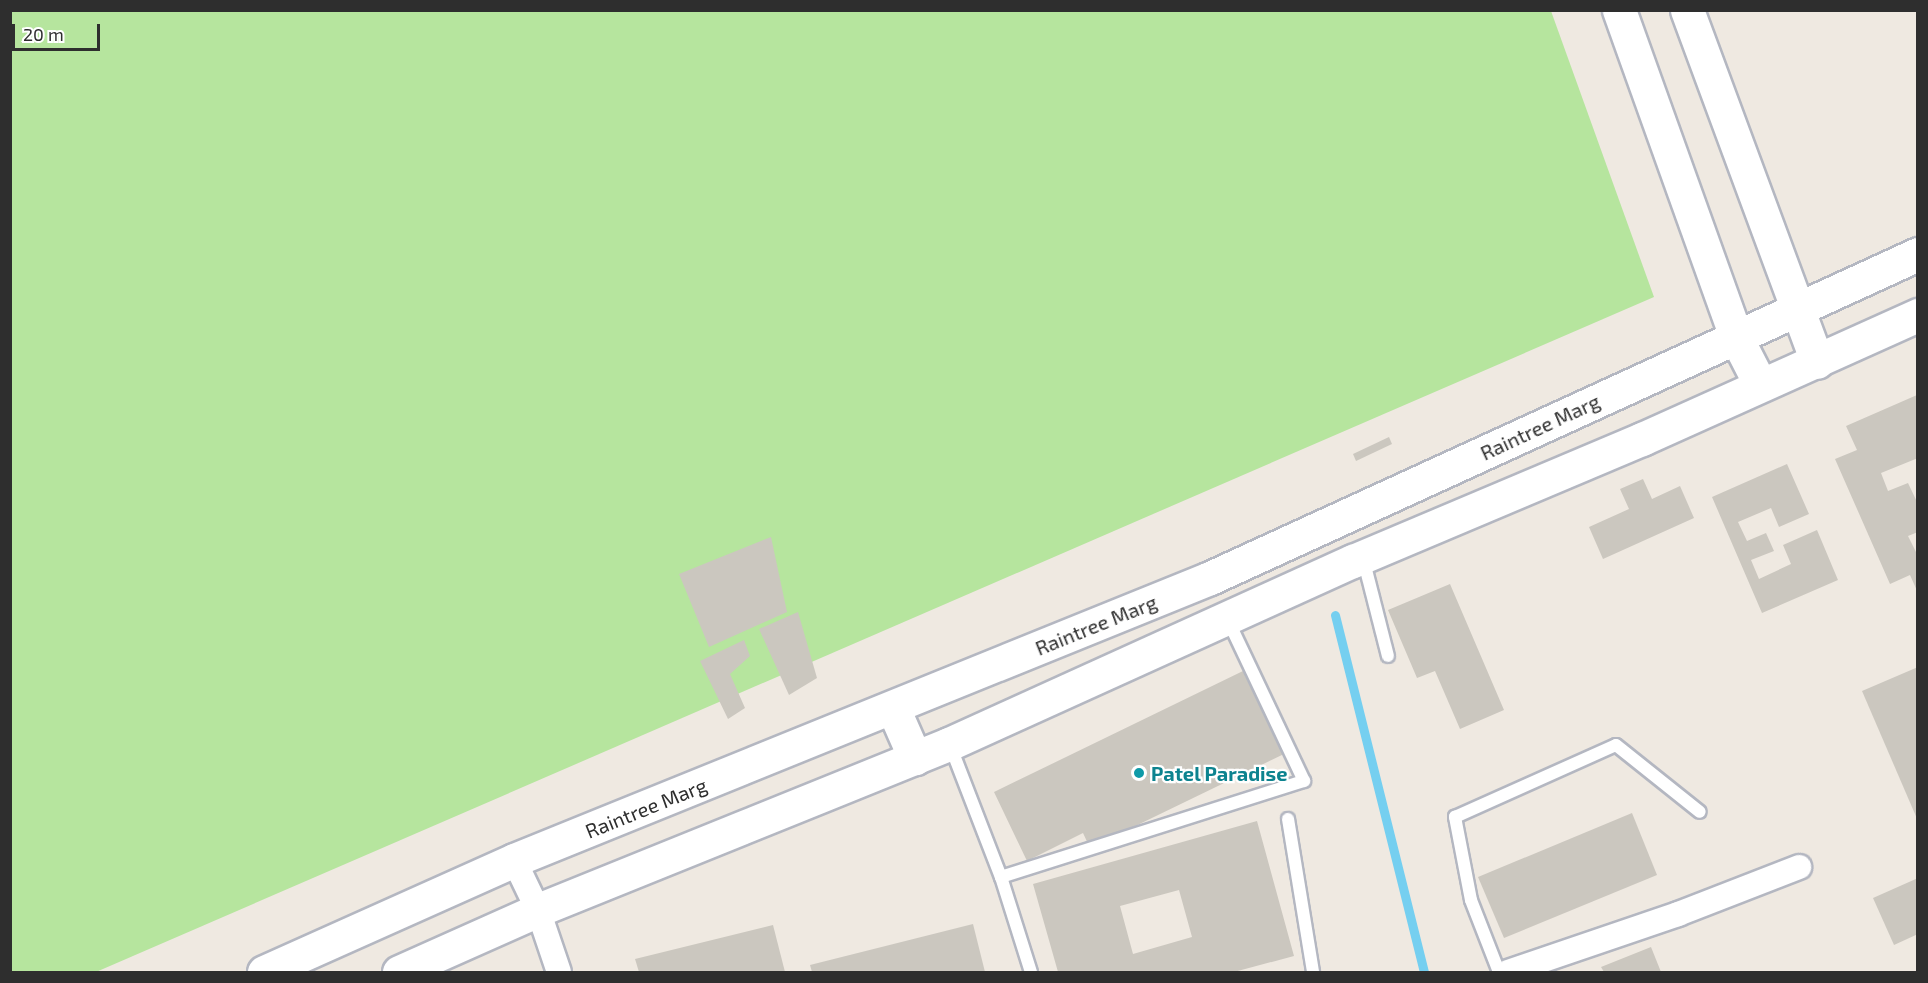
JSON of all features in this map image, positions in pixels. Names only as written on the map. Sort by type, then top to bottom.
[{"type":"main road","points":[[1619,10],[1736,337],[1760,384]]},
{"type":"main road","points":[[1687,10],[1817,362]]},
{"type":"main road","name":"Raintree Marg","points":[[264,972],[514,860],[1210,578],[1917,254]]},
{"type":"main road","points":[[399,972],[538,910],[949,744],[1227,617],[1642,439],[1917,315]]},
{"type":"main road","points":[[893,708],[915,758]]},
{"type":"street","points":[[514,860],[538,910],[558,972]]},
{"type":"street","points":[[1508,972],[1678,914],[1799,867]]},
{"type":"lane","points":[[1350,563],[1389,656]]},
{"type":"lane","points":[[1001,877],[1304,781],[1227,617]]},
{"type":"lane","points":[[949,744],[1001,877],[1031,972]]},
{"type":"lane","points":[[1499,972],[1471,900],[1455,817],[1616,745],[1700,812]]},
{"type":"lane","points":[[1288,819],[1313,972]]},
{"type":"green space","points":[[10,11],[1551,11],[1654,297],[96,972],[11,972]]},
{"type":"building","points":[[1917,395],[1918,458],[1881,473],[1888,491],[1908,483],[1918,504],[1918,532],[1908,536],[1918,556],[1918,593],[1910,575],[1890,584],[1835,459],[1857,450],[1846,426]]},
{"type":"building","points":[[1389,437],[1392,444],[1356,461],[1353,454]]},
{"type":"building","points":[[1787,464],[1809,514],[1779,527],[1771,508],[1738,522],[1747,541],[1766,533],[1774,551],[1751,560],[1759,579],[1791,564],[1783,545],[1817,530],[1838,580],[1762,613],[1712,497]]},
{"type":"building","points":[[1643,479],[1652,499],[1680,486],[1694,518],[1603,559],[1589,527],[1629,509],[1620,489]]},
{"type":"building","points":[[771,537],[787,612],[709,647],[679,574]]},
{"type":"building","points":[[1450,584],[1504,710],[1460,729],[1435,671],[1417,678],[1388,610]]},
{"type":"building","points":[[798,612],[817,678],[789,695],[759,629]]},
{"type":"building","points":[[744,640],[750,656],[730,674],[745,708],[728,719],[700,661]]},
{"type":"building","points":[[1918,667],[1918,821],[1862,691]]},
{"type":"building","name":"Patel Paradise","points":[[1243,671],[1284,754],[1090,848],[1083,833],[1027,861],[994,792]]},
{"type":"building","points":[[1632,813],[1657,875],[1504,938],[1478,877]]},
{"type":"building","points":[[1257,821],[1294,956],[1234,972],[1058,972],[1033,884]],"holes":[[[1179,890],[1192,937],[1133,954],[1120,906]]]},
{"type":"building","points":[[1918,878],[1918,934],[1894,945],[1873,898]]},
{"type":"building","points":[[973,924],[985,972],[812,972],[810,965]]},
{"type":"building","points":[[773,925],[785,972],[639,972],[635,959]]},
{"type":"building","points":[[1651,947],[1661,972],[1604,972],[1601,967]]},
{"type":"waterway","points":[[1335,615],[1424,972]]},
{"type":"place","name":"Patel Paradise","points":[[1139,773]]}]
